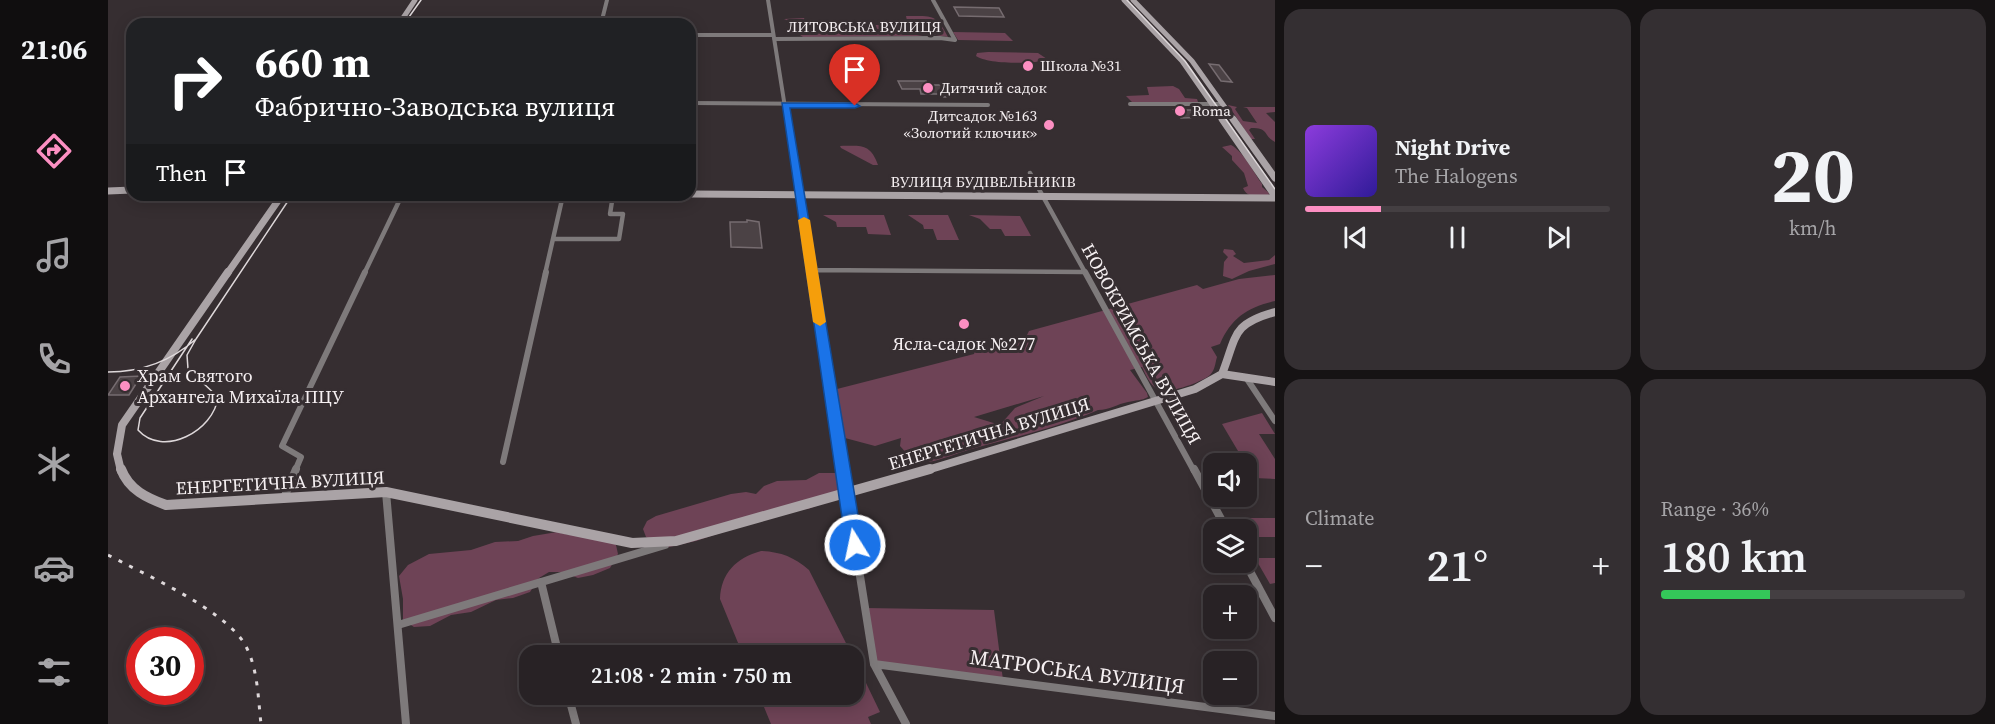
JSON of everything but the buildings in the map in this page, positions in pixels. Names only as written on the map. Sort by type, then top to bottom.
[{"type":"main road","points":[[403,18],[415,0]]},
{"type":"main road","points":[[1124,0],[1182,61],[1275,197]]},
{"type":"main road","points":[[1133,0],[1186,55],[1275,178]]},
{"type":"main road","points":[[108,191],[126,190]]},
{"type":"main road","name":"ВУЛИЦЯ БУДІВЕЛЬНИКІВ","points":[[696,194],[1043,196]]},
{"type":"main road","name":"ЕНЕРГЕТИЧНА ВУЛИЦЯ","points":[[278,201],[122,426],[117,440],[116,456],[122,474],[132,488],[151,501],[166,506],[386,492],[632,543],[650,544],[676,541],[1156,402],[1203,386],[1222,374]]},
{"type":"main road","points":[[1275,312],[1252,319],[1236,331],[1222,374],[1275,382]]},
{"type":"street","points":[[602,18],[607,0]]},
{"type":"street","points":[[768,0],[874,664],[906,724]]},
{"type":"street","name":"ЛИТОВСЬКА ВУЛИЦЯ","points":[[696,35],[955,40],[933,0]]},
{"type":"street","points":[[696,103],[988,105]]},
{"type":"street","points":[[1130,104],[1222,104]]},
{"type":"street","name":"НОВОКРИМСЬКА ВУЛИЦЯ","points":[[1030,173],[1221,519]]},
{"type":"street","name":"ВУЛИЦЯ БУДІВЕЛЬНИКІВ","points":[[1043,196],[1275,197]]},
{"type":"street","points":[[284,499],[301,457],[282,446],[399,201]]},
{"type":"street","points":[[503,462],[562,201]]},
{"type":"street","points":[[553,240],[619,239],[623,214],[610,214],[612,201]]},
{"type":"street","points":[[812,270],[1084,272]]},
{"type":"street","points":[[1247,379],[1275,421]]},
{"type":"street","points":[[386,492],[406,724]]},
{"type":"street","name":"ЕНЕРГЕТИЧНА ВУЛИЦЯ","points":[[398,625],[676,541]]},
{"type":"street","points":[[1251,573],[1275,618]]},
{"type":"street","points":[[541,582],[556,645]]},
{"type":"street","name":"МАТРОСЬКА ВУЛИЦЯ","points":[[874,664],[1275,716]]},
{"type":"street","points":[[571,705],[576,724]]},
{"type":"shaded area","points":[[906,16],[923,16],[937,20],[948,37],[917,32],[904,33],[923,36],[803,37],[800,35],[807,29],[784,19],[804,18],[807,25],[881,25],[880,20],[907,21]]},
{"type":"shaded area","points":[[953,32],[1005,33],[1013,41],[958,40]]},
{"type":"shaded area","points":[[977,53],[1038,53],[1047,59],[1011,63],[990,61],[976,56]]},
{"type":"shaded area","points":[[1173,86],[1179,89],[1185,98],[1197,99],[1198,102],[1133,103],[1126,96],[1149,95],[1147,87]]},
{"type":"shaded area","points":[[1228,105],[1237,107],[1235,109],[1243,121],[1257,123],[1247,108],[1243,107],[1275,107],[1275,112],[1266,113],[1275,122],[1275,142],[1264,131],[1257,128],[1249,130],[1255,139],[1251,139]]},
{"type":"shaded area","points":[[1231,145],[1248,163],[1262,187],[1269,193],[1268,197],[1247,194],[1243,188],[1248,186],[1244,173],[1232,160],[1232,156],[1222,147]]},
{"type":"shaded area","points":[[840,146],[868,149],[878,165],[873,165]]},
{"type":"shaded area","points":[[823,215],[884,215],[891,235],[868,234],[866,227],[837,227],[836,222]]},
{"type":"shaded area","points":[[908,215],[948,215],[959,240],[937,240],[933,229],[924,229],[923,225]]},
{"type":"shaded area","points":[[969,215],[1020,216],[1031,236],[1005,236],[1001,229],[990,229],[980,219]]},
{"type":"shaded area","points":[[1224,249],[1233,250],[1236,254],[1233,256],[1244,263],[1269,260],[1275,255],[1275,264],[1249,271],[1232,279],[1223,276],[1224,262],[1228,257],[1223,252]]},
{"type":"shaded area","points":[[1275,275],[1275,301],[1249,310],[1229,327],[1220,344],[1211,347],[1217,357],[1212,373],[1193,384],[1177,389],[1159,390],[1151,383],[1142,367],[1130,370],[1148,397],[1098,410],[1053,427],[931,462],[918,461],[911,457],[900,446],[901,438],[875,446],[845,438],[837,389],[974,354],[975,351],[1026,337],[1029,331],[1197,285],[1203,289],[1239,279]],"holes":[[[1044,396],[1015,408],[1000,425],[974,417]]]},
{"type":"shaded area","points":[[1262,413],[1275,434],[1259,434],[1275,459],[1275,479],[1257,478],[1257,453],[1239,453],[1222,424]]},
{"type":"shaded area","points":[[819,473],[835,473],[842,479],[843,489],[829,501],[808,509],[790,510],[696,541],[665,548],[646,537],[643,529],[647,521],[656,516],[731,494],[746,492],[756,494],[764,486],[777,481],[806,480]]},
{"type":"shaded area","points":[[1275,518],[1275,537],[1257,537],[1257,519],[1237,519]]},
{"type":"shaded area","points":[[592,531],[606,535],[616,545],[618,554],[610,568],[578,578],[563,572],[549,572],[539,578],[530,592],[513,598],[496,600],[471,612],[451,615],[430,626],[414,627],[403,620],[403,599],[399,576],[408,565],[429,554],[471,550],[495,542],[518,541],[557,532],[569,535]]},
{"type":"shaded area","points":[[761,551],[787,556],[809,570],[847,645],[739,645],[720,599],[721,590],[727,574],[737,562]]},
{"type":"shaded area","points":[[1257,558],[1275,558],[1275,583],[1270,584]]},
{"type":"shaded area","points":[[865,608],[994,610],[1003,680],[874,664]]},
{"type":"shaded area","points":[[864,679],[880,712],[868,717],[871,724],[771,724],[763,705],[864,705]]},
{"type":"tram line","points":[[408,18],[421,0]]},
{"type":"tram line","points":[[1127,0],[1185,61],[1275,189]]},
{"type":"tram line","points":[[196,339],[288,201]]},
{"type":"tram line","points":[[188,346],[192,339]]},
{"type":"tram line","points":[[188,346],[140,418],[138,430],[148,438],[173,441],[186,437],[198,430],[214,409],[218,397],[188,369],[187,355],[196,339]]},
{"type":"tram line","points":[[188,346],[196,339]]},
{"type":"tram line","points":[[108,372],[144,368],[166,360],[188,346]]},
{"type":"railway","points":[[108,555],[182,593],[234,630],[244,643],[252,662],[257,682],[261,724]]},
{"type":"slow traffic","points":[[804,220],[820,322]]},
{"type":"place","name":"Школа №31","points":[[1028,66]]},
{"type":"place","name":"Дитячий садок","points":[[928,88]]},
{"type":"place","name":"Roma","points":[[1180,111]]},
{"type":"place","name":"Дитсадок №163 «Золотий ключик»","points":[[1049,125]]},
{"type":"place","name":"Ясла-садок №277","points":[[964,324]]},
{"type":"place","name":"Храм Святого Архангела Михаїла ПЦУ","points":[[125,386]]},
{"type":"route","points":[[855,106],[785,105],[855,545]]}]
